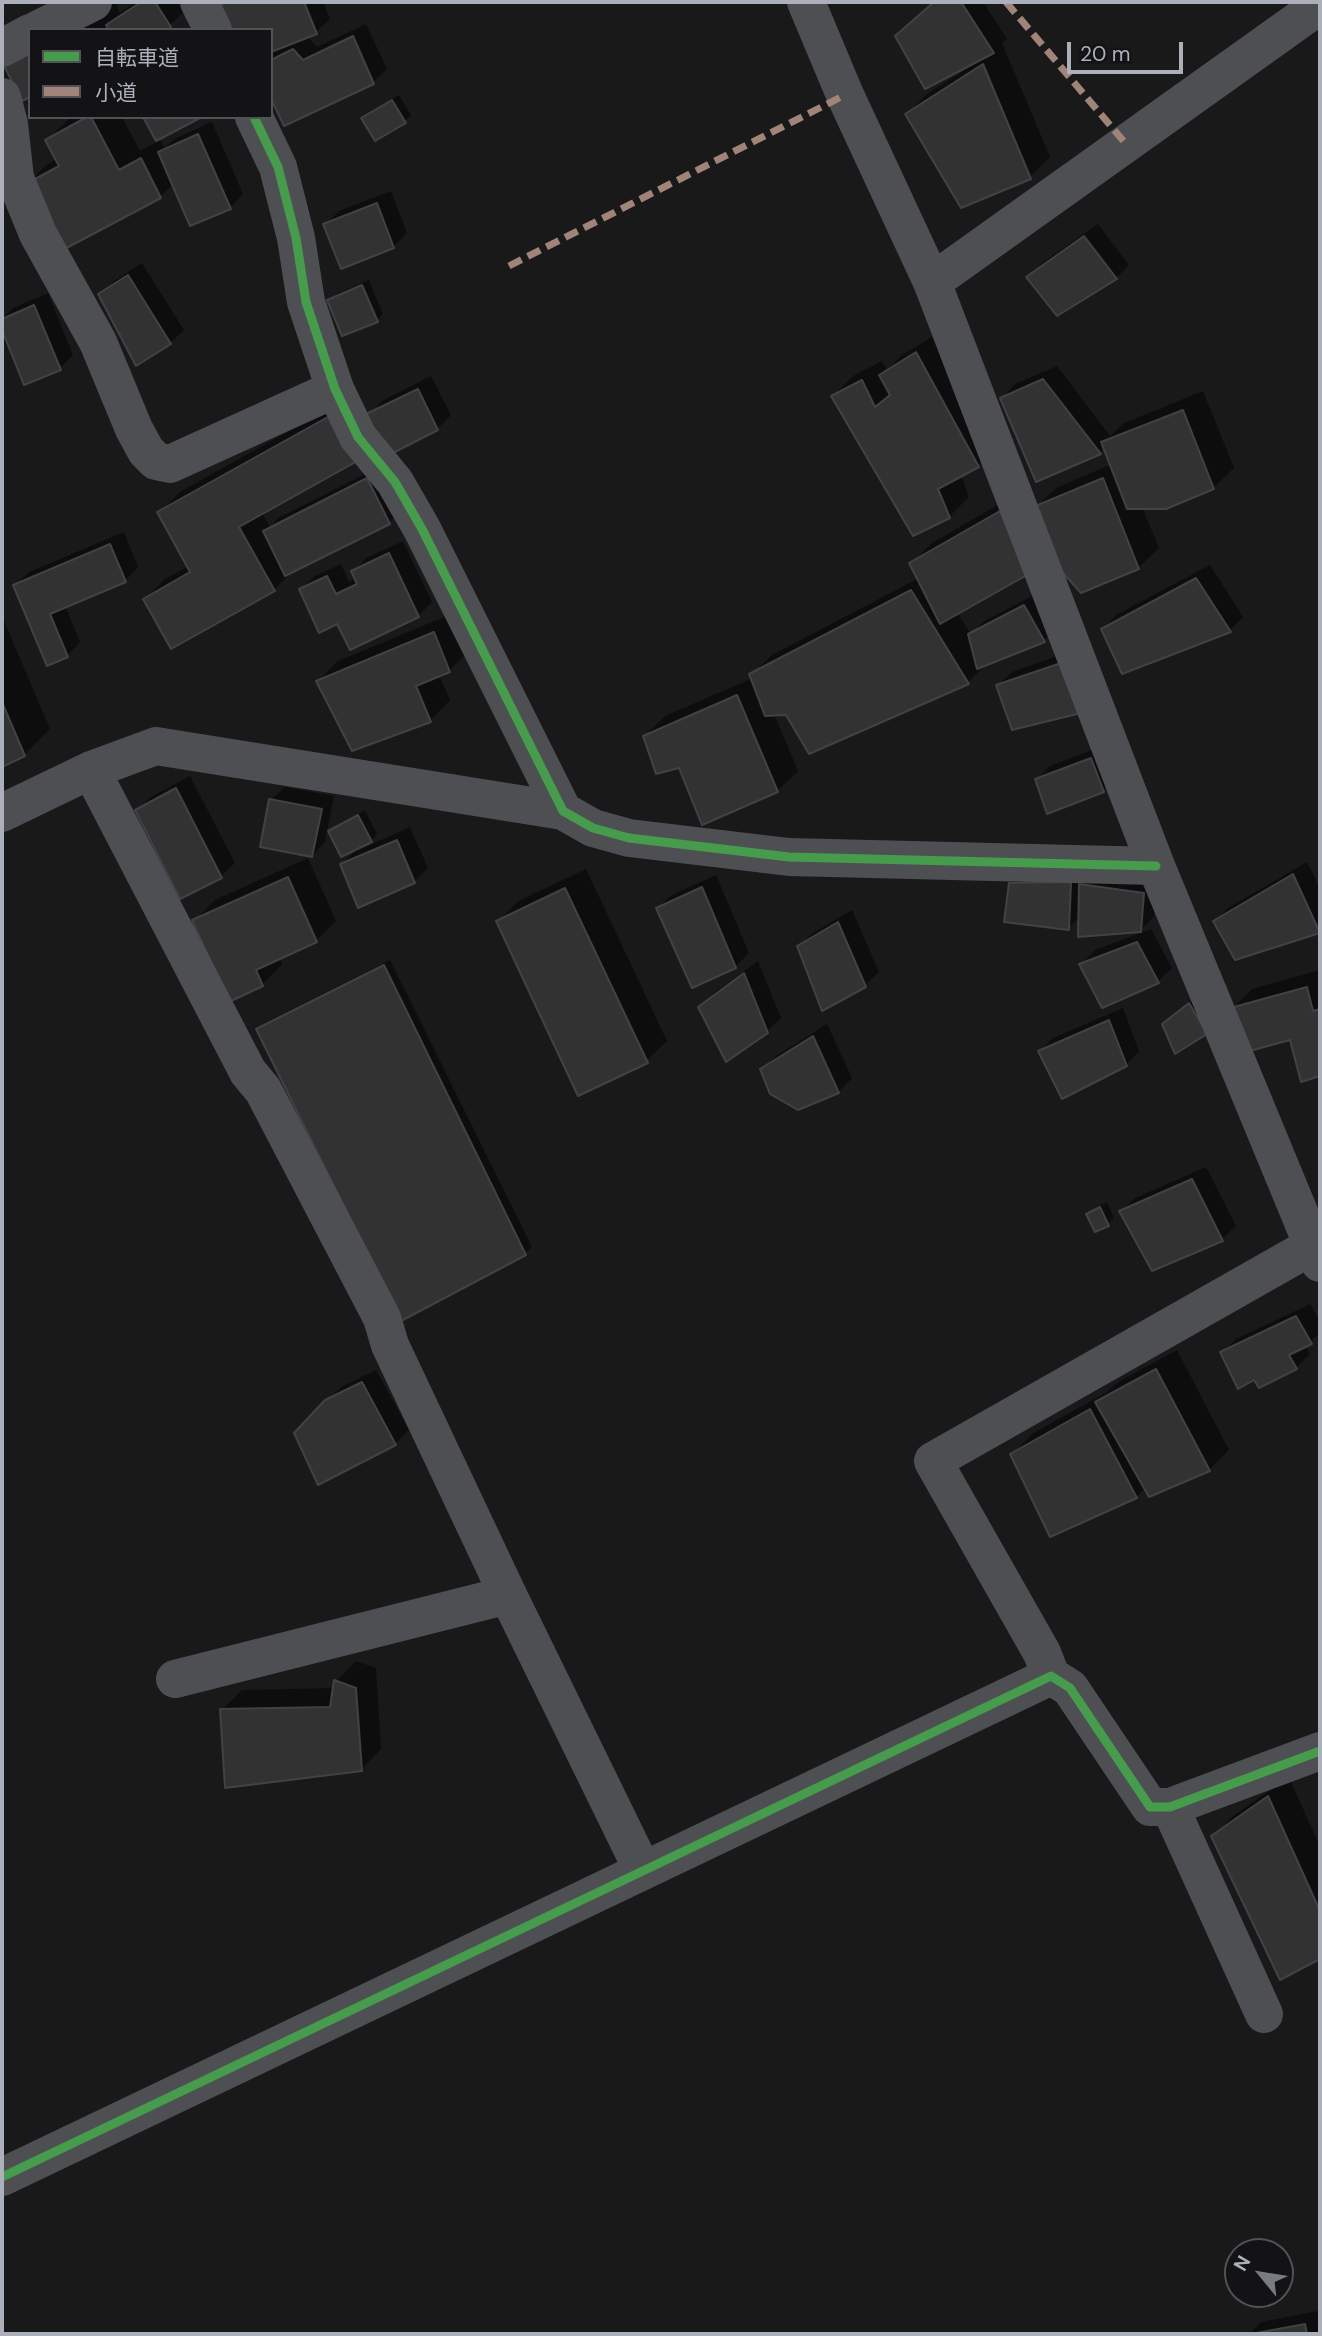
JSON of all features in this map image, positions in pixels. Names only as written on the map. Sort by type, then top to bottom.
[{"type":"street","points":[[41,28],[93,2]]},
{"type":"street","points":[[200,2],[212,28]]},
{"type":"street","points":[[806,2],[845,94],[932,282],[1156,866],[1316,1255],[933,1461],[1042,1653],[1051,1676],[1070,1688],[1150,1807],[1170,1807],[1320,1751]]},
{"type":"street","points":[[932,282],[1320,5]]},
{"type":"street","points":[[2,48],[28,34]]},
{"type":"street","points":[[2,97],[9,124],[15,178],[38,234],[98,342],[134,429],[146,451],[156,461],[170,464],[335,389]]},
{"type":"street","points":[[255,119],[278,167],[296,238],[306,302],[335,389],[358,437],[395,482],[422,529],[563,811]]},
{"type":"street","points":[[2,813],[91,770],[156,746],[563,811],[593,828],[629,838],[789,857],[1156,866]]},
{"type":"street","points":[[91,770],[248,1072],[263,1090],[382,1318],[390,1345],[643,1871]]},
{"type":"street","points":[[174,1679],[508,1595]]},
{"type":"street","points":[[2,2177],[1051,1676]]},
{"type":"street","points":[[1170,1807],[1264,2014]]},
{"type":"building","points":[[141,2],[155,2],[171,27],[108,28],[106,25]]},
{"type":"building","points":[[229,2],[304,2],[317,34],[273,51],[273,28],[223,28],[215,7]]},
{"type":"building","points":[[934,2],[961,2],[994,53],[925,89],[895,36]]},
{"type":"building","points":[[353,36],[374,84],[284,126],[273,103],[273,59],[293,49],[303,60]]},
{"type":"building","points":[[28,50],[28,98],[22,101],[3,64]]},
{"type":"building","points":[[983,64],[1031,179],[961,208],[905,114]]},
{"type":"building","points":[[392,100],[406,123],[375,141],[361,118]]},
{"type":"building","points":[[83,119],[92,119],[119,170],[141,158],[161,198],[59,252],[24,185],[59,166],[45,140]]},
{"type":"building","points":[[144,119],[198,119],[156,141]]},
{"type":"building","points":[[198,134],[231,209],[190,226],[158,152]]},
{"type":"building","points":[[377,203],[394,248],[341,269],[323,224]]},
{"type":"building","points":[[1084,236],[1117,279],[1057,316],[1026,277]]},
{"type":"building","points":[[128,275],[171,344],[136,366],[98,294]]},
{"type":"building","points":[[362,285],[378,322],[342,336],[327,300]]},
{"type":"building","points":[[34,305],[61,370],[24,385],[2,330],[2,319]]},
{"type":"building","points":[[916,352],[979,467],[938,489],[950,518],[913,536],[831,396],[862,380],[875,407],[890,395],[879,375]]},
{"type":"building","points":[[1043,379],[1101,454],[1036,482],[1000,398]]},
{"type":"building","points":[[418,389],[438,430],[389,455],[366,414]]},
{"type":"building","points":[[1183,410],[1214,489],[1166,509],[1127,509],[1101,442]]},
{"type":"building","points":[[335,413],[361,459],[239,527],[275,591],[171,649],[143,599],[190,572],[157,512]]},
{"type":"building","points":[[367,478],[390,524],[285,576],[263,531]]},
{"type":"building","points":[[1103,478],[1139,569],[1081,593],[1057,566],[1033,507]]},
{"type":"building","points":[[1000,511],[1027,575],[940,624],[909,563]]},
{"type":"building","points":[[110,544],[126,582],[50,614],[68,657],[47,666],[13,585]]},
{"type":"building","points":[[389,553],[419,617],[350,650],[337,624],[319,633],[299,589],[327,576],[336,594],[357,584],[351,571]]},
{"type":"building","points":[[1196,578],[1231,632],[1122,674],[1101,629]]},
{"type":"building","points":[[911,590],[969,684],[809,754],[786,715],[765,716],[749,674]]},
{"type":"building","points":[[1024,605],[1045,642],[977,669],[968,634]]},
{"type":"building","points":[[434,632],[450,672],[416,686],[431,722],[352,751],[316,681]]},
{"type":"building","points":[[1064,662],[1081,713],[1012,730],[996,685]]},
{"type":"building","points":[[737,695],[778,792],[702,825],[679,768],[656,774],[643,736]]},
{"type":"building","points":[[2,702],[25,756],[2,767]]},
{"type":"building","points":[[1091,758],[1104,792],[1047,814],[1035,779]]},
{"type":"building","points":[[176,788],[222,878],[180,899],[135,810]]},
{"type":"building","points":[[269,799],[322,809],[312,857],[260,847]]},
{"type":"building","points":[[358,815],[372,842],[341,857],[328,831]]},
{"type":"building","points":[[397,840],[415,883],[358,908],[340,864]]},
{"type":"building","points":[[1293,874],[1320,933],[1235,960],[1213,921]]},
{"type":"building","points":[[288,877],[317,942],[256,970],[263,986],[229,1002],[192,920]]},
{"type":"building","points":[[1071,882],[1069,930],[1004,922],[1009,883]]},
{"type":"building","points":[[1079,884],[1144,893],[1141,932],[1078,937]]},
{"type":"building","points":[[702,887],[736,968],[692,988],[656,908]]},
{"type":"building","points":[[565,888],[648,1063],[578,1096],[496,921]]},
{"type":"building","points":[[838,922],[866,987],[822,1011],[797,946]]},
{"type":"building","points":[[1137,942],[1159,983],[1102,1008],[1079,964]]},
{"type":"building","points":[[384,965],[526,1255],[401,1321],[256,1029]]},
{"type":"building","points":[[744,973],[768,1033],[726,1062],[698,1007]]},
{"type":"building","points":[[1307,987],[1313,1011],[1320,1009],[1320,1076],[1301,1082],[1290,1040],[1242,1053],[1230,1008]]},
{"type":"building","points":[[1189,1003],[1207,1034],[1175,1054],[1162,1024]]},
{"type":"building","points":[[1109,1020],[1127,1066],[1062,1099],[1038,1051]]},
{"type":"building","points":[[813,1036],[839,1093],[798,1110],[770,1094],[760,1069]]},
{"type":"building","points":[[1192,1179],[1223,1241],[1152,1271],[1119,1211]]},
{"type":"building","points":[[1100,1207],[1109,1226],[1095,1232],[1086,1214]]},
{"type":"building","points":[[1296,1316],[1312,1344],[1289,1355],[1297,1369],[1259,1388],[1254,1380],[1238,1389],[1220,1352]]},
{"type":"building","points":[[1156,1369],[1210,1471],[1149,1497],[1095,1402]]},
{"type":"building","points":[[362,1382],[396,1445],[318,1485],[294,1433],[325,1400]]},
{"type":"building","points":[[1090,1409],[1137,1498],[1050,1537],[1010,1454]]},
{"type":"building","points":[[334,1680],[356,1688],[362,1771],[225,1788],[220,1709],[330,1707]]},
{"type":"building","points":[[1268,1796],[1320,1911],[1320,1959],[1280,1980],[1211,1836]]},
{"type":"building","points":[[1305,2324],[1307,2334],[1251,2334]]},
{"type":"marked path","points":[[1006,2],[1126,144]]},
{"type":"marked path","points":[[509,266],[845,95]]},
{"type":"cycle path","points":[[255,119],[278,167],[296,238],[306,302],[335,389],[358,437],[395,482],[422,529],[563,811],[593,828],[629,838],[789,857],[1156,866]]},
{"type":"cycle path","points":[[2,2177],[1051,1676],[1070,1688],[1150,1807],[1170,1807],[1320,1751]]}]
